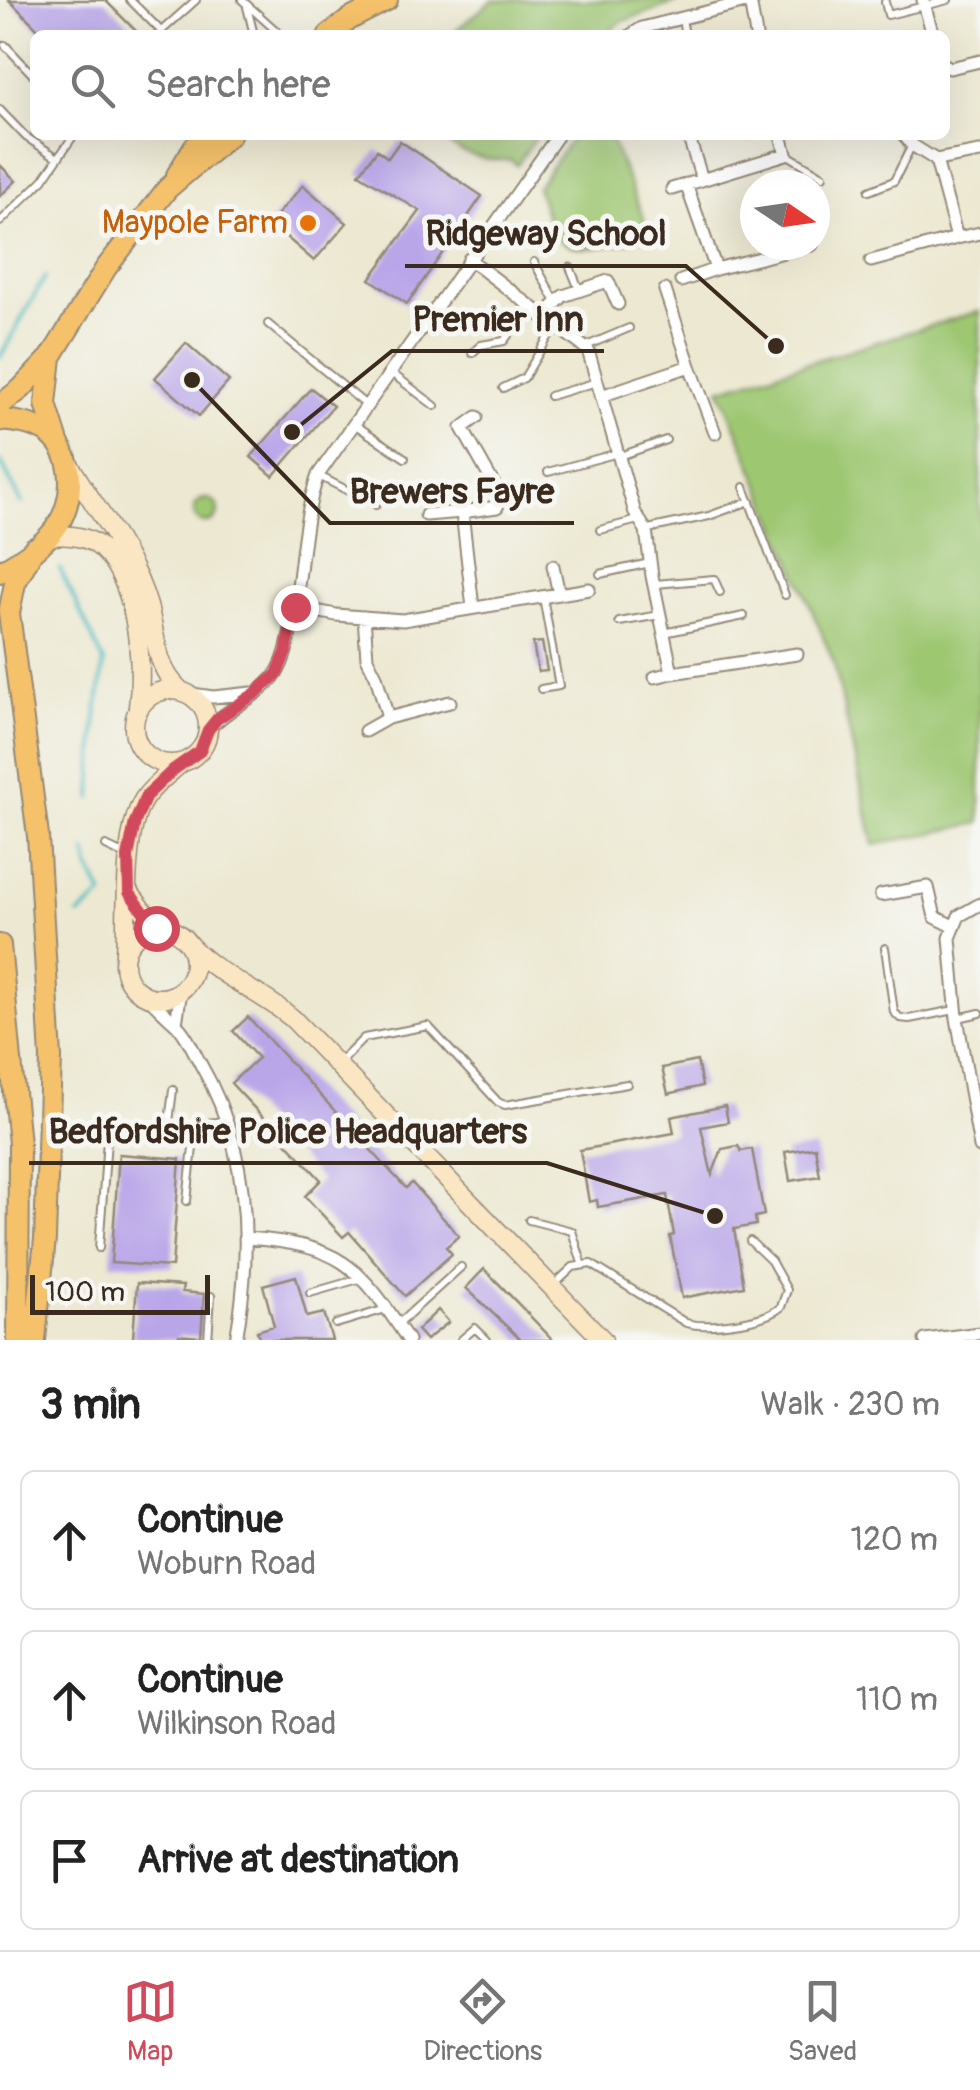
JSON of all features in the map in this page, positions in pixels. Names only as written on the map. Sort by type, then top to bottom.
[{"type":"highway","points":[[336,30],[387,0]]},
{"type":"highway","points":[[358,30],[396,0]]},
{"type":"highway","points":[[0,406],[51,357],[106,268],[202,140]]},
{"type":"highway","points":[[168,189],[224,140]]},
{"type":"highway","points":[[35,1340],[45,1238],[51,1058],[38,836],[9,613],[15,583],[62,518],[69,496],[64,454],[46,404],[51,357]]},
{"type":"highway","points":[[0,420],[35,426],[52,437],[64,454]]},
{"type":"highway","points":[[0,572],[42,542]]},
{"type":"highway","points":[[0,945],[19,1144],[18,1340]]},
{"type":"main road","points":[[64,454],[133,566],[169,681],[203,708],[208,730],[200,751],[146,796],[135,822],[128,857],[125,974],[130,984],[148,997],[165,998],[182,989],[228,979]]},
{"type":"main road","points":[[42,542],[76,536],[92,542],[114,566],[138,631],[142,661],[133,732],[144,754],[146,796]]},
{"type":"main road","points":[[138,708],[156,692],[183,692]]},
{"type":"main road","points":[[144,754],[162,764],[181,764]]},
{"type":"main road","points":[[129,892],[146,915],[228,979],[270,999],[338,1064],[602,1340]]},
{"type":"main road","points":[[125,953],[145,930],[166,928]]},
{"type":"main road","points":[[182,989],[194,966],[188,944]]},
{"type":"street","points":[[639,30],[752,1],[755,30]]},
{"type":"street","points":[[924,3],[932,30]]},
{"type":"street","points":[[950,68],[980,61]]},
{"type":"street","points":[[208,730],[225,712],[277,674],[286,652],[306,524],[318,476],[554,140]]},
{"type":"street","points":[[690,140],[702,178]]},
{"type":"street","points":[[672,189],[786,154],[782,140]]},
{"type":"street","points":[[908,140],[936,160],[957,238]]},
{"type":"street","points":[[936,160],[980,152]]},
{"type":"street","points":[[686,184],[716,269]]},
{"type":"street","points":[[871,262],[980,233]]},
{"type":"street","points":[[469,259],[588,350],[618,455],[643,524],[672,673]]},
{"type":"street","points":[[681,281],[752,260]]},
{"type":"street","points":[[543,318],[556,302],[608,281],[618,304]]},
{"type":"street","points":[[665,290],[715,432]]},
{"type":"street","points":[[602,396],[690,366]]},
{"type":"street","points":[[447,436],[477,417]]},
{"type":"street","points":[[426,515],[496,507],[500,498],[462,428]]},
{"type":"street","points":[[462,512],[472,608]]},
{"type":"street","points":[[553,566],[559,594]]},
{"type":"street","points":[[295,607],[403,620],[588,589]]},
{"type":"street","points":[[364,617],[367,658],[388,718]]},
{"type":"street","points":[[655,677],[797,654]]},
{"type":"street","points":[[183,692],[213,697],[256,693]]},
{"type":"street","points":[[365,731],[388,718],[450,702]]},
{"type":"street","points":[[881,895],[928,888],[934,917],[953,926]]},
{"type":"street","points":[[980,904],[969,908],[953,926],[950,938],[957,1014],[980,1147]]},
{"type":"street","points":[[176,1024],[182,989]]},
{"type":"street","points":[[148,997],[176,1024],[208,1076],[227,1120],[239,1168],[246,1238],[236,1340]]},
{"type":"street","points":[[246,1238],[324,1250],[364,1278],[408,1340]]},
{"type":"street","points":[[925,1340],[980,1333]]},
{"type":"lane","points":[[130,0],[156,30]]},
{"type":"lane","points":[[162,30],[196,0]]},
{"type":"lane","points":[[886,2],[888,14],[948,0]]},
{"type":"lane","points":[[245,3],[253,30]]},
{"type":"lane","points":[[245,3],[275,30]]},
{"type":"lane","points":[[682,19],[684,30]]},
{"type":"lane","points":[[5,45],[30,72]]},
{"type":"lane","points":[[0,110],[30,140]]},
{"type":"lane","points":[[31,140],[58,158]]},
{"type":"lane","points":[[0,222],[43,180],[71,140]]},
{"type":"lane","points":[[869,191],[894,181],[908,140]]},
{"type":"lane","points":[[786,154],[813,170]]},
{"type":"lane","points":[[534,262],[556,302]]},
{"type":"lane","points":[[570,267],[580,290]]},
{"type":"lane","points":[[472,353],[481,344],[504,341],[529,308]]},
{"type":"lane","points":[[268,324],[366,406]]},
{"type":"lane","points":[[503,388],[524,378],[555,326]]},
{"type":"lane","points":[[584,346],[628,328]]},
{"type":"lane","points":[[390,372],[435,406]]},
{"type":"lane","points":[[550,396],[598,382]]},
{"type":"lane","points":[[354,424],[405,458]]},
{"type":"lane","points":[[548,472],[666,440]]},
{"type":"lane","points":[[318,476],[376,505]]},
{"type":"lane","points":[[744,486],[785,595]]},
{"type":"lane","points":[[600,530],[709,516],[750,501]]},
{"type":"lane","points":[[600,574],[650,563]]},
{"type":"lane","points":[[654,584],[714,579],[720,592]]},
{"type":"lane","points":[[541,689],[559,686],[543,597]]},
{"type":"lane","points":[[619,622],[660,615]]},
{"type":"lane","points":[[664,633],[744,616]]},
{"type":"lane","points":[[106,846],[128,857]]},
{"type":"lane","points":[[885,948],[894,1012],[900,1018],[980,1012]]},
{"type":"lane","points":[[338,1064],[364,1038],[428,1026],[505,1105],[627,1084]]},
{"type":"lane","points":[[167,1138],[173,1090]]},
{"type":"lane","points":[[100,1248],[107,1140],[114,1135],[167,1138],[227,1120]]},
{"type":"lane","points":[[187,1201],[196,1128]]},
{"type":"lane","points":[[530,1220],[572,1231],[582,1263]]},
{"type":"lane","points":[[551,1289],[572,1266],[582,1263],[600,1267],[698,1326],[762,1318],[781,1308],[787,1290],[772,1261],[750,1241]]},
{"type":"lane","points":[[398,1324],[461,1267]]},
{"type":"lane","points":[[310,1293],[364,1278]]},
{"type":"lane","points":[[208,1340],[211,1296]]},
{"type":"lane","points":[[336,1324],[388,1309]]},
{"type":"lane","points":[[461,1340],[475,1328],[488,1340]]},
{"type":"green space","points":[[493,0],[683,0],[620,22],[611,30],[456,30]]},
{"type":"green space","points":[[445,140],[534,140],[517,165],[511,160],[472,155]]},
{"type":"green space","points":[[570,140],[611,140],[651,236],[585,248],[562,242],[546,216],[537,187]]},
{"type":"green space","points":[[980,311],[980,823],[874,845],[834,663],[720,389]]},
{"type":"green space","points":[[206,499],[215,502],[215,520],[206,523],[197,520],[194,511],[197,502]]},
{"type":"building","points":[[9,0],[105,0],[135,30],[39,30]]},
{"type":"building","points":[[400,141],[482,196],[407,304],[370,279],[420,211],[359,174],[377,150],[388,158]]},
{"type":"building","points":[[0,165],[16,181],[0,196]]},
{"type":"building","name":"Maypole Farm","points":[[303,185],[347,223],[314,261],[270,223]]},
{"type":"building","points":[[186,343],[229,381],[199,416],[155,378]]},
{"type":"building","points":[[311,388],[333,406],[273,476],[251,457]]},
{"type":"building","points":[[542,642],[547,671],[538,672],[533,643]]},
{"type":"building","points":[[248,1017],[406,1188],[412,1183],[459,1236],[446,1247],[452,1254],[405,1296],[349,1232],[343,1237],[305,1196],[321,1180],[231,1083],[258,1058],[233,1031]]},
{"type":"building","points":[[697,1061],[702,1086],[668,1094],[662,1068]]},
{"type":"building","points":[[725,1106],[728,1122],[701,1127],[712,1175],[722,1149],[752,1149],[764,1215],[755,1217],[756,1225],[734,1229],[744,1286],[682,1298],[667,1195],[598,1207],[597,1200],[589,1202],[580,1150],[674,1133],[671,1117]]},
{"type":"building","points":[[815,1147],[820,1176],[790,1181],[785,1152]]},
{"type":"building","points":[[119,1154],[180,1159],[172,1267],[111,1263]]},
{"type":"building","points":[[484,1269],[553,1340],[521,1340],[466,1288]]},
{"type":"building","points":[[296,1276],[307,1317],[324,1313],[332,1340],[260,1340],[257,1331],[274,1326],[263,1285]]},
{"type":"building","points":[[137,1283],[183,1286],[182,1292],[204,1294],[201,1337],[133,1338]]},
{"type":"building","points":[[438,1310],[449,1322],[426,1340],[417,1330]]},
{"type":"waterway","points":[[0,357],[45,277]]},
{"type":"waterway","points":[[0,461],[22,503]]},
{"type":"waterway","points":[[60,569],[104,662],[96,718],[92,798]]},
{"type":"waterway","points":[[79,915],[103,895],[86,851]]},
{"type":"place","name":"Maypole Farm","points":[[308,223]]},
{"type":"place","name":"Ridgeway School","points":[[776,346]]},
{"type":"place","name":"Brewers Fayre","points":[[192,380]]},
{"type":"place","name":"Premier Inn","points":[[292,432]]},
{"type":"place","name":"Bedfordshire Police Headquarters","points":[[715,1216]]},
{"type":"route","points":[[156,928],[166,928],[146,915],[129,892],[128,857],[140,809],[146,796],[200,751],[217,719],[277,674],[295,607]]}]
